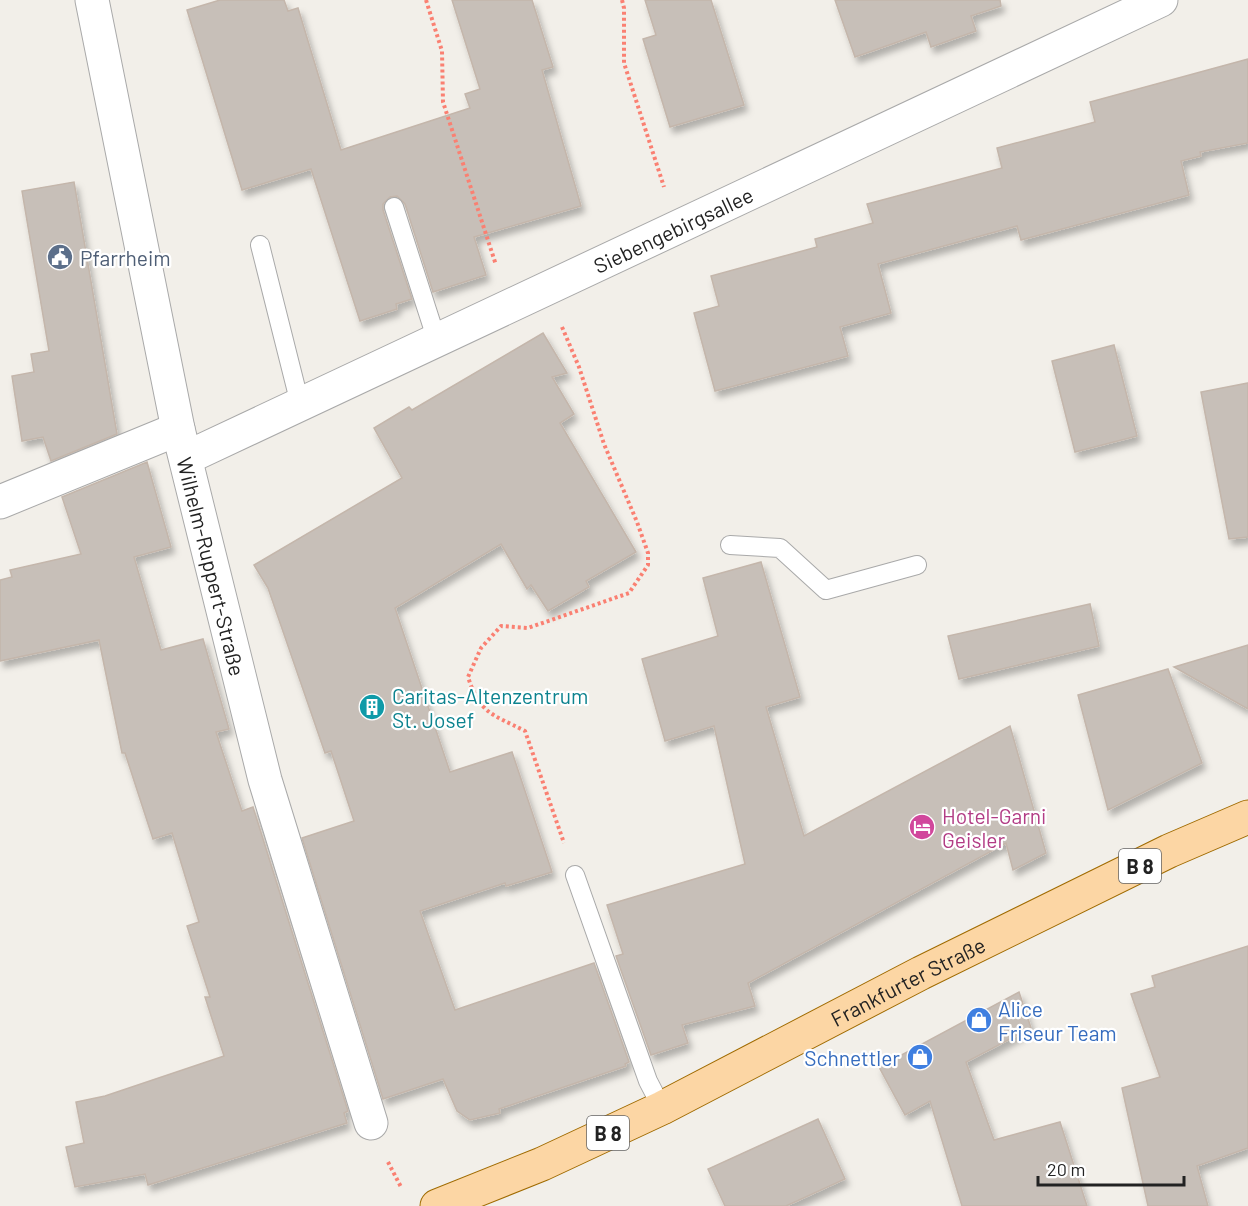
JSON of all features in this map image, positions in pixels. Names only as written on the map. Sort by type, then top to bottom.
[{"type":"main road","name":"Frankfurter Straße","points":[[437,1206],[542,1164],[662,1108],[921,973],[1049,912],[1168,851],[1248,817]]},
{"type":"street","name":"Wilhelm-Ruppert-Straße","points":[[92,0],[182,444],[266,780],[370,1123]]},
{"type":"street","name":"Siebengebirgsallee","points":[[0,502],[300,404],[1161,0]]},
{"type":"lane","points":[[394,207],[436,341]]},
{"type":"lane","points":[[260,245],[300,404]]},
{"type":"lane","points":[[730,545],[780,548],[826,591],[917,565]]},
{"type":"lane","points":[[575,875],[648,1081],[662,1108]]},
{"type":"path","points":[[426,0],[442,51],[443,102],[509,306]]},
{"type":"path","points":[[622,0],[624,63],[678,227]]},
{"type":"path","points":[[546,289],[579,367],[604,444],[637,522],[648,553],[648,565],[629,593],[528,628],[501,626],[481,648],[468,677],[476,699],[490,714],[525,731],[575,875]]},
{"type":"path","points":[[370,1123],[406,1196]]},
{"type":"building","points":[[220,0],[284,0],[288,11],[298,8],[341,150],[470,108],[465,94],[480,89],[452,0],[532,0],[553,67],[542,70],[581,206],[474,237],[486,275],[433,292],[405,204],[397,196],[390,197],[383,204],[383,210],[412,299],[396,304],[397,309],[360,321],[311,169],[242,190],[187,10]]},
{"type":"building","points":[[645,0],[711,0],[744,105],[670,127],[643,39],[656,35]]},
{"type":"building","points":[[835,0],[1000,0],[1001,6],[971,16],[976,31],[931,47],[926,32],[855,57]]},
{"type":"building","points":[[1248,59],[1248,143],[1200,152],[1201,156],[1181,161],[1189,195],[1021,240],[1017,226],[878,264],[891,313],[840,327],[848,356],[715,391],[694,313],[719,306],[711,276],[817,247],[815,239],[873,223],[867,204],[1002,168],[997,148],[1095,122],[1090,102]]},
{"type":"building","points":[[74,182],[117,434],[51,461],[43,437],[22,441],[12,376],[34,372],[31,354],[49,351],[22,191]]},
{"type":"building","name":"Caritas-Altenzentrum St. Josef","points":[[543,333],[567,373],[552,377],[574,414],[560,423],[636,552],[586,581],[589,587],[548,611],[531,585],[527,589],[501,544],[395,608],[450,772],[512,752],[552,872],[506,886],[505,883],[420,911],[455,1010],[594,963],[629,1062],[625,1064],[626,1066],[499,1109],[500,1113],[470,1120],[457,1111],[443,1079],[383,1099],[302,838],[354,821],[331,751],[325,753],[268,588],[254,565],[402,478],[374,428],[409,407],[412,410]]},
{"type":"building","points":[[1114,345],[1137,436],[1075,452],[1052,361]]},
{"type":"building","points":[[1248,383],[1248,537],[1229,539],[1201,392]]},
{"type":"building","points":[[147,462],[171,547],[134,557],[161,650],[203,639],[229,729],[216,732],[242,811],[253,807],[348,1111],[344,1113],[347,1123],[148,1185],[145,1174],[75,1187],[66,1147],[84,1143],[76,1102],[105,1096],[224,1056],[205,997],[210,997],[187,926],[199,922],[172,833],[153,839],[125,753],[122,753],[99,640],[0,661],[0,580],[12,577],[10,570],[81,554],[62,497]]},
{"type":"building","points":[[761,562],[800,697],[766,707],[804,836],[1010,726],[1046,853],[1013,870],[1006,843],[748,983],[755,1006],[682,1025],[688,1043],[651,1055],[616,956],[623,954],[607,905],[745,864],[714,726],[665,741],[642,659],[718,636],[703,578]]},
{"type":"building","points":[[1090,604],[1099,646],[959,679],[948,636]]},
{"type":"building","points":[[1248,645],[1248,709],[1174,667]]},
{"type":"building","points":[[1168,669],[1202,763],[1108,810],[1078,695]]},
{"type":"building","points":[[1248,946],[1248,1148],[1197,1166],[1208,1206],[1148,1206],[1122,1088],[1160,1077],[1131,994],[1155,987],[1152,976]]},
{"type":"building","points":[[1019,992],[1031,1028],[966,1062],[994,1140],[1060,1122],[1087,1206],[962,1206],[930,1101],[905,1115],[879,1067]]},
{"type":"building","points":[[818,1119],[845,1179],[786,1206],[725,1206],[708,1169]]},
{"type":"place","name":"Pfarrheim","points":[[60,257]]},
{"type":"place","name":"Caritas-Altenzentrum St. Josef","points":[[372,707]]},
{"type":"place","name":"Hotel-Garni Geisler","points":[[922,827]]},
{"type":"place","name":"Alice Friseur Team","points":[[979,1020]]},
{"type":"place","name":"Schnettler","points":[[920,1057]]}]
